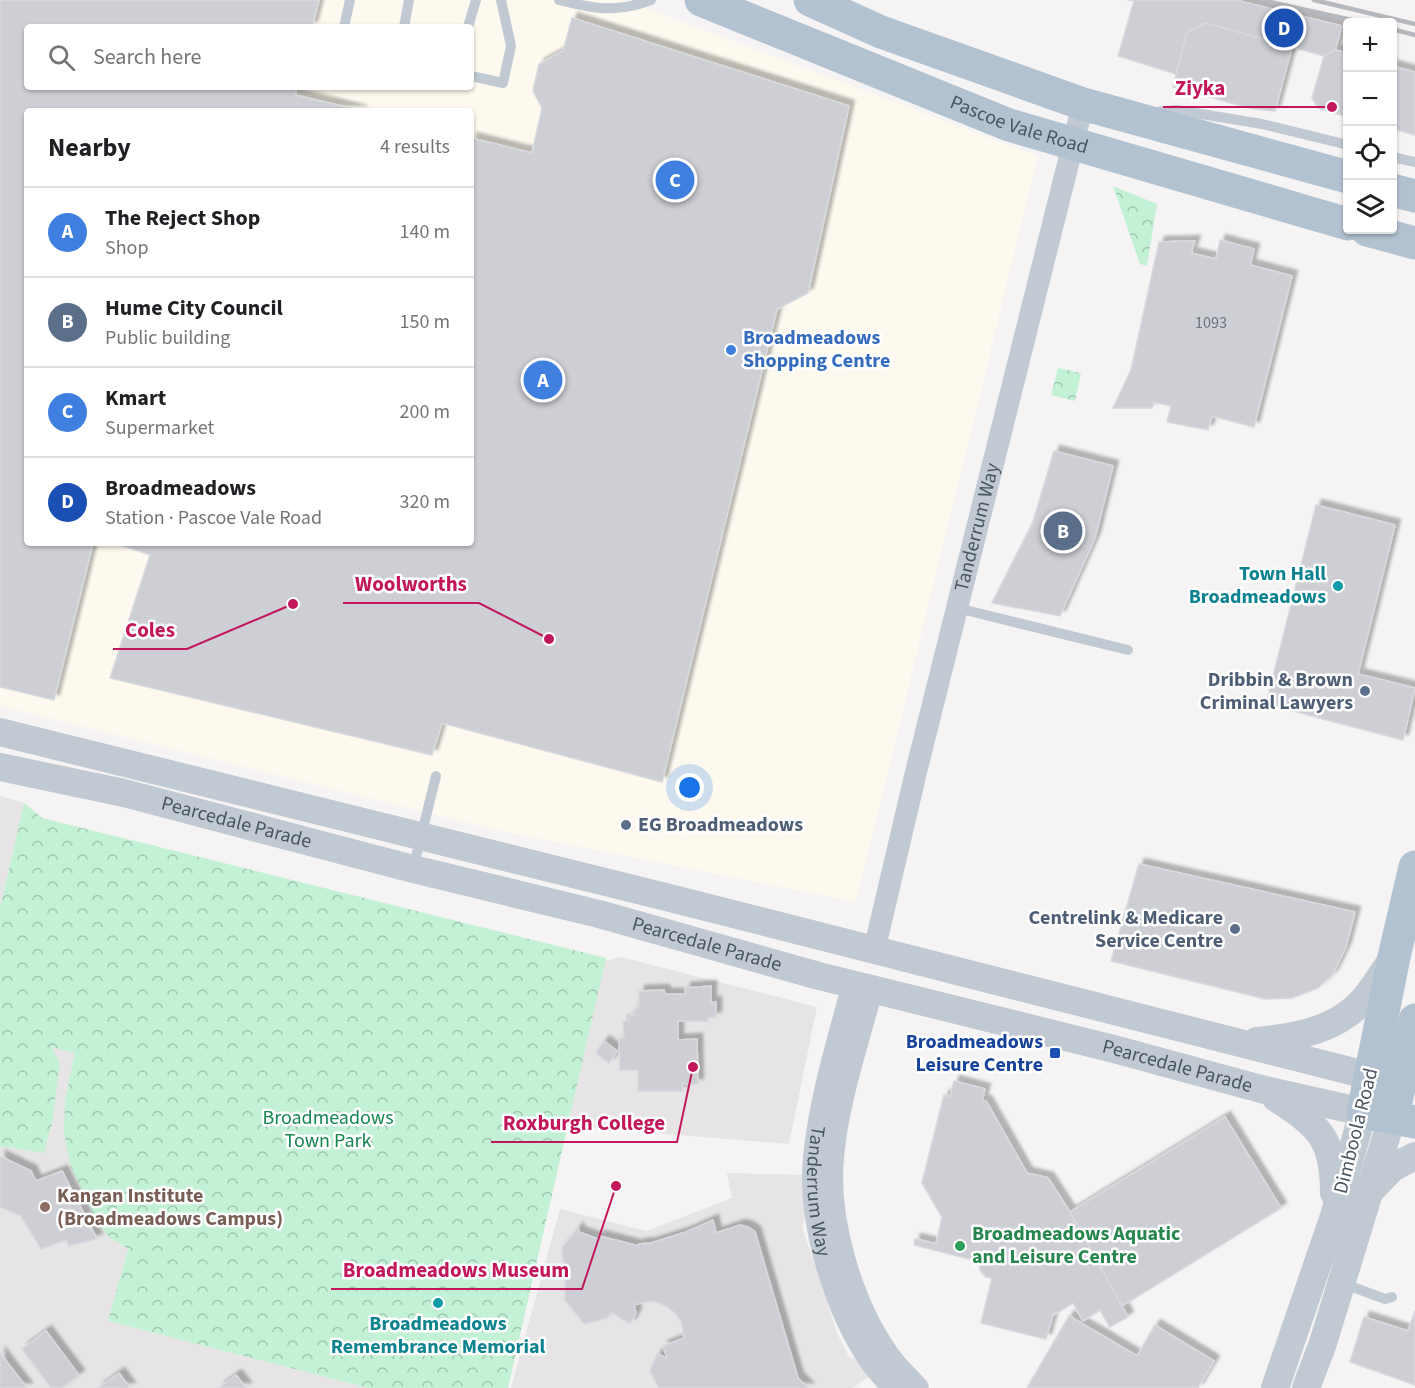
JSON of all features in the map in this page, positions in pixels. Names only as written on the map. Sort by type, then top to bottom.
[{"type":"main road","name":"Pascoe Vale Road","points":[[701,0],[902,61],[1083,104],[1343,176]]},
{"type":"main road","name":"Pascoe Vale Road","points":[[810,0],[902,61],[1009,125],[1343,223]]},
{"type":"main road","points":[[1397,191],[1415,196]]},
{"type":"main road","points":[[1382,234],[1415,243]]},
{"type":"main road","name":"Dimboola Road","points":[[1390,1118],[1395,1081],[1394,957],[1415,867]]},
{"type":"main road","name":"Dimboola Road","points":[[1395,1081],[1415,1020]]},
{"type":"street","name":"Tanderrum Way","points":[[893,1388],[873,1365],[857,1338],[834,1286],[824,1251],[816,1201],[814,1160],[817,1132],[824,1099],[874,951],[916,772],[1083,104]]},
{"type":"street","name":"Pearcedale Parade","points":[[0,732],[1395,1081]]},
{"type":"street","name":"Pearcedale Parade","points":[[0,767],[124,793],[413,869],[599,914],[766,962],[1114,1049],[1262,1089],[1390,1118]]},
{"type":"street","points":[[1240,1043],[1286,1038],[1314,1032],[1334,1022],[1365,998],[1394,957]]},
{"type":"street","name":"Tanderrum Way","points":[[862,986],[832,1161],[836,1218],[851,1280],[873,1329],[888,1354],[918,1388]]},
{"type":"street","points":[[1262,1089],[1305,1117],[1323,1136],[1332,1162],[1334,1216]]},
{"type":"street","name":"Dimboola Road","points":[[1306,1388],[1323,1343],[1390,1118]]},
{"type":"street","name":"Dimboola Road","points":[[1277,1383],[1334,1216],[1390,1118]]},
{"type":"street","points":[[1370,1190],[1392,1168],[1415,1156]]},
{"type":"street","points":[[1277,1383],[1306,1388]]},
{"type":"lane","points":[[345,24],[350,0]]},
{"type":"lane","points":[[405,24],[409,0]]},
{"type":"lane","points":[[469,24],[476,0]]},
{"type":"lane","points":[[474,77],[503,83],[512,46],[501,0]]},
{"type":"lane","points":[[559,0],[609,10],[651,0]]},
{"type":"lane","points":[[1120,115],[1177,110],[1281,128],[1343,145]]},
{"type":"lane","points":[[1397,158],[1415,162]]},
{"type":"lane","points":[[957,608],[1128,650]]},
{"type":"lane","points":[[413,869],[436,776]]},
{"type":"lane","points":[[1341,1283],[1385,1299],[1392,1297]]},
{"type":"shaded area","name":"Broadmeadows Shopping Centre","points":[[0,0],[624,0],[1038,156],[856,902],[496,830],[0,706]]},
{"type":"shaded area","points":[[0,796],[24,803],[0,908]]},
{"type":"shaded area","points":[[621,957],[817,1007],[789,1144],[568,1126],[602,962]]},
{"type":"shaded area","name":"Kangan Institute (Broadmeadows Campus)","points":[[0,1032],[76,1053],[65,1100],[65,1134],[96,1221],[109,1237],[128,1249],[108,1321],[368,1388],[0,1388]]},
{"type":"shaded area","points":[[727,1173],[806,1175],[810,1209],[802,1226],[837,1333],[849,1357],[860,1361],[868,1377],[853,1388],[511,1388],[560,1209],[646,1231],[732,1198]]},
{"type":"green space","points":[[1113,186],[1157,204],[1147,266],[1140,264]]},
{"type":"green space","points":[[1058,368],[1081,373],[1075,401],[1051,395]]},
{"type":"green space","name":"Broadmeadows Town Park","points":[[24,803],[42,818],[606,958],[508,1388],[368,1388],[108,1321],[128,1249],[109,1237],[96,1221],[71,1167],[64,1134],[65,1100],[75,1053],[51,1047],[60,1063],[52,1123],[44,1153],[0,1146],[0,908]]},
{"type":"building","points":[[0,0],[319,0],[313,24],[24,24],[24,90],[296,90],[295,95],[349,108],[24,108],[24,546],[92,546],[54,700],[0,687]]},
{"type":"building","points":[[1127,0],[1235,0],[1342,26],[1335,50],[1324,56],[1205,23],[1187,32],[1176,74],[1118,56],[1134,1]]},
{"type":"building","points":[[572,18],[849,106],[808,293],[777,309],[662,782],[442,723],[432,755],[110,678],[150,555],[124,546],[474,546],[474,139],[532,153],[542,108],[533,91],[539,64],[563,51]]},
{"type":"building","points":[[1205,23],[1292,47],[1275,111],[1253,109],[1173,87],[1187,32]]},
{"type":"building","points":[[1335,50],[1343,52],[1343,116],[1318,108],[1312,98],[1324,56]]},
{"type":"building","points":[[1397,67],[1415,72],[1415,135],[1397,130]]},
{"type":"building","points":[[1220,240],[1254,249],[1250,265],[1292,276],[1254,427],[1212,416],[1208,430],[1167,422],[1171,406],[1154,402],[1152,408],[1113,408],[1131,370],[1159,242],[1195,241],[1191,253],[1216,259]]},
{"type":"building","points":[[1054,451],[1113,466],[1095,538],[1060,616],[992,603],[1033,522]]},
{"type":"building","name":"Town Hall Broadmeadows","points":[[1316,505],[1395,525],[1358,674],[1415,688],[1403,740],[1266,704]]},
{"type":"building","name":"Centrelink & Medicare Service Centre","points":[[1139,864],[1355,912],[1346,947],[1333,974],[1318,988],[1292,998],[1265,999],[1111,961]]},
{"type":"building","points":[[711,986],[711,1003],[716,1002],[716,1017],[707,1018],[708,1021],[678,1021],[678,1040],[697,1039],[698,1084],[682,1084],[683,1091],[638,1091],[638,1070],[620,1070],[619,1038],[624,1038],[623,1021],[629,1021],[630,1015],[635,1015],[634,1009],[639,1008],[639,991],[664,990],[665,994],[685,994],[685,988]]},
{"type":"building","points":[[604,1041],[617,1051],[609,1063],[596,1053]]},
{"type":"building","points":[[954,1081],[985,1089],[982,1101],[986,1101],[1027,1173],[1048,1178],[1070,1212],[1128,1317],[1110,1327],[1100,1310],[1083,1321],[1073,1303],[1055,1314],[1054,1311],[1046,1339],[981,1323],[992,1278],[986,1277],[980,1270],[980,1262],[914,1245],[915,1239],[936,1244],[942,1217],[922,1183],[944,1095],[950,1097]]},
{"type":"building","points":[[1225,1117],[1281,1208],[1122,1306],[1070,1212]]},
{"type":"building","points":[[0,1156],[31,1171],[36,1181],[62,1171],[97,1239],[69,1246],[66,1240],[41,1249],[21,1216],[0,1207]]},
{"type":"building","points":[[713,1220],[716,1233],[740,1225],[755,1232],[798,1378],[808,1388],[659,1388],[650,1371],[657,1354],[667,1358],[663,1346],[684,1338],[682,1324],[677,1315],[668,1307],[654,1301],[634,1305],[636,1313],[630,1324],[611,1312],[607,1318],[584,1324],[565,1300],[562,1248],[578,1228],[579,1232],[598,1239],[599,1236],[639,1246],[639,1244],[651,1243],[686,1232]]},
{"type":"building","points":[[1415,1311],[1415,1385],[1350,1362],[1364,1317],[1408,1331]]},
{"type":"building","points":[[1069,1316],[1137,1356],[1155,1325],[1214,1361],[1198,1388],[1027,1388]]},
{"type":"building","points":[[46,1331],[79,1375],[62,1388],[51,1388],[22,1349]]},
{"type":"building","points":[[0,1353],[27,1388],[0,1388]]},
{"type":"building","points":[[119,1373],[130,1388],[98,1388]]},
{"type":"building","points":[[236,1375],[246,1388],[219,1388]]},
{"type":"railway","points":[[1260,0],[1343,18]]},
{"type":"railway","points":[[1314,0],[1415,24]]},
{"type":"railway","points":[[1397,30],[1415,35]]},
{"type":"place","name":"Broadmeadows","points":[[1284,28]]},
{"type":"place","name":"Ziyka","points":[[1332,107]]},
{"type":"place","name":"Kmart","points":[[675,180]]},
{"type":"place","name":"Broadmeadows Shopping Centre","points":[[731,350]]},
{"type":"place","name":"The Reject Shop","points":[[543,380]]},
{"type":"place","name":"Hume City Council","points":[[1063,531]]},
{"type":"place","name":"Town Hall Broadmeadows","points":[[1338,586]]},
{"type":"place","name":"Coles","points":[[293,604]]},
{"type":"place","name":"Woolworths","points":[[549,639]]},
{"type":"place","name":"Dribbin & Brown Criminal Lawyers","points":[[1365,691]]},
{"type":"place","name":"EG Broadmeadows","points":[[626,825]]},
{"type":"place","name":"Centrelink & Medicare Service Centre","points":[[1235,929]]},
{"type":"place","name":"Broadmeadows Leisure Centre","points":[[1055,1053]]},
{"type":"place","name":"Roxburgh College","points":[[693,1067]]},
{"type":"place","name":"Broadmeadows Museum","points":[[616,1186]]},
{"type":"place","name":"Kangan Institute (Broadmeadows Campus)","points":[[45,1207]]},
{"type":"place","name":"Broadmeadows Aquatic and Leisure Centre","points":[[960,1246]]},
{"type":"place","name":"Broadmeadows Remembrance Memorial","points":[[438,1303]]}]
